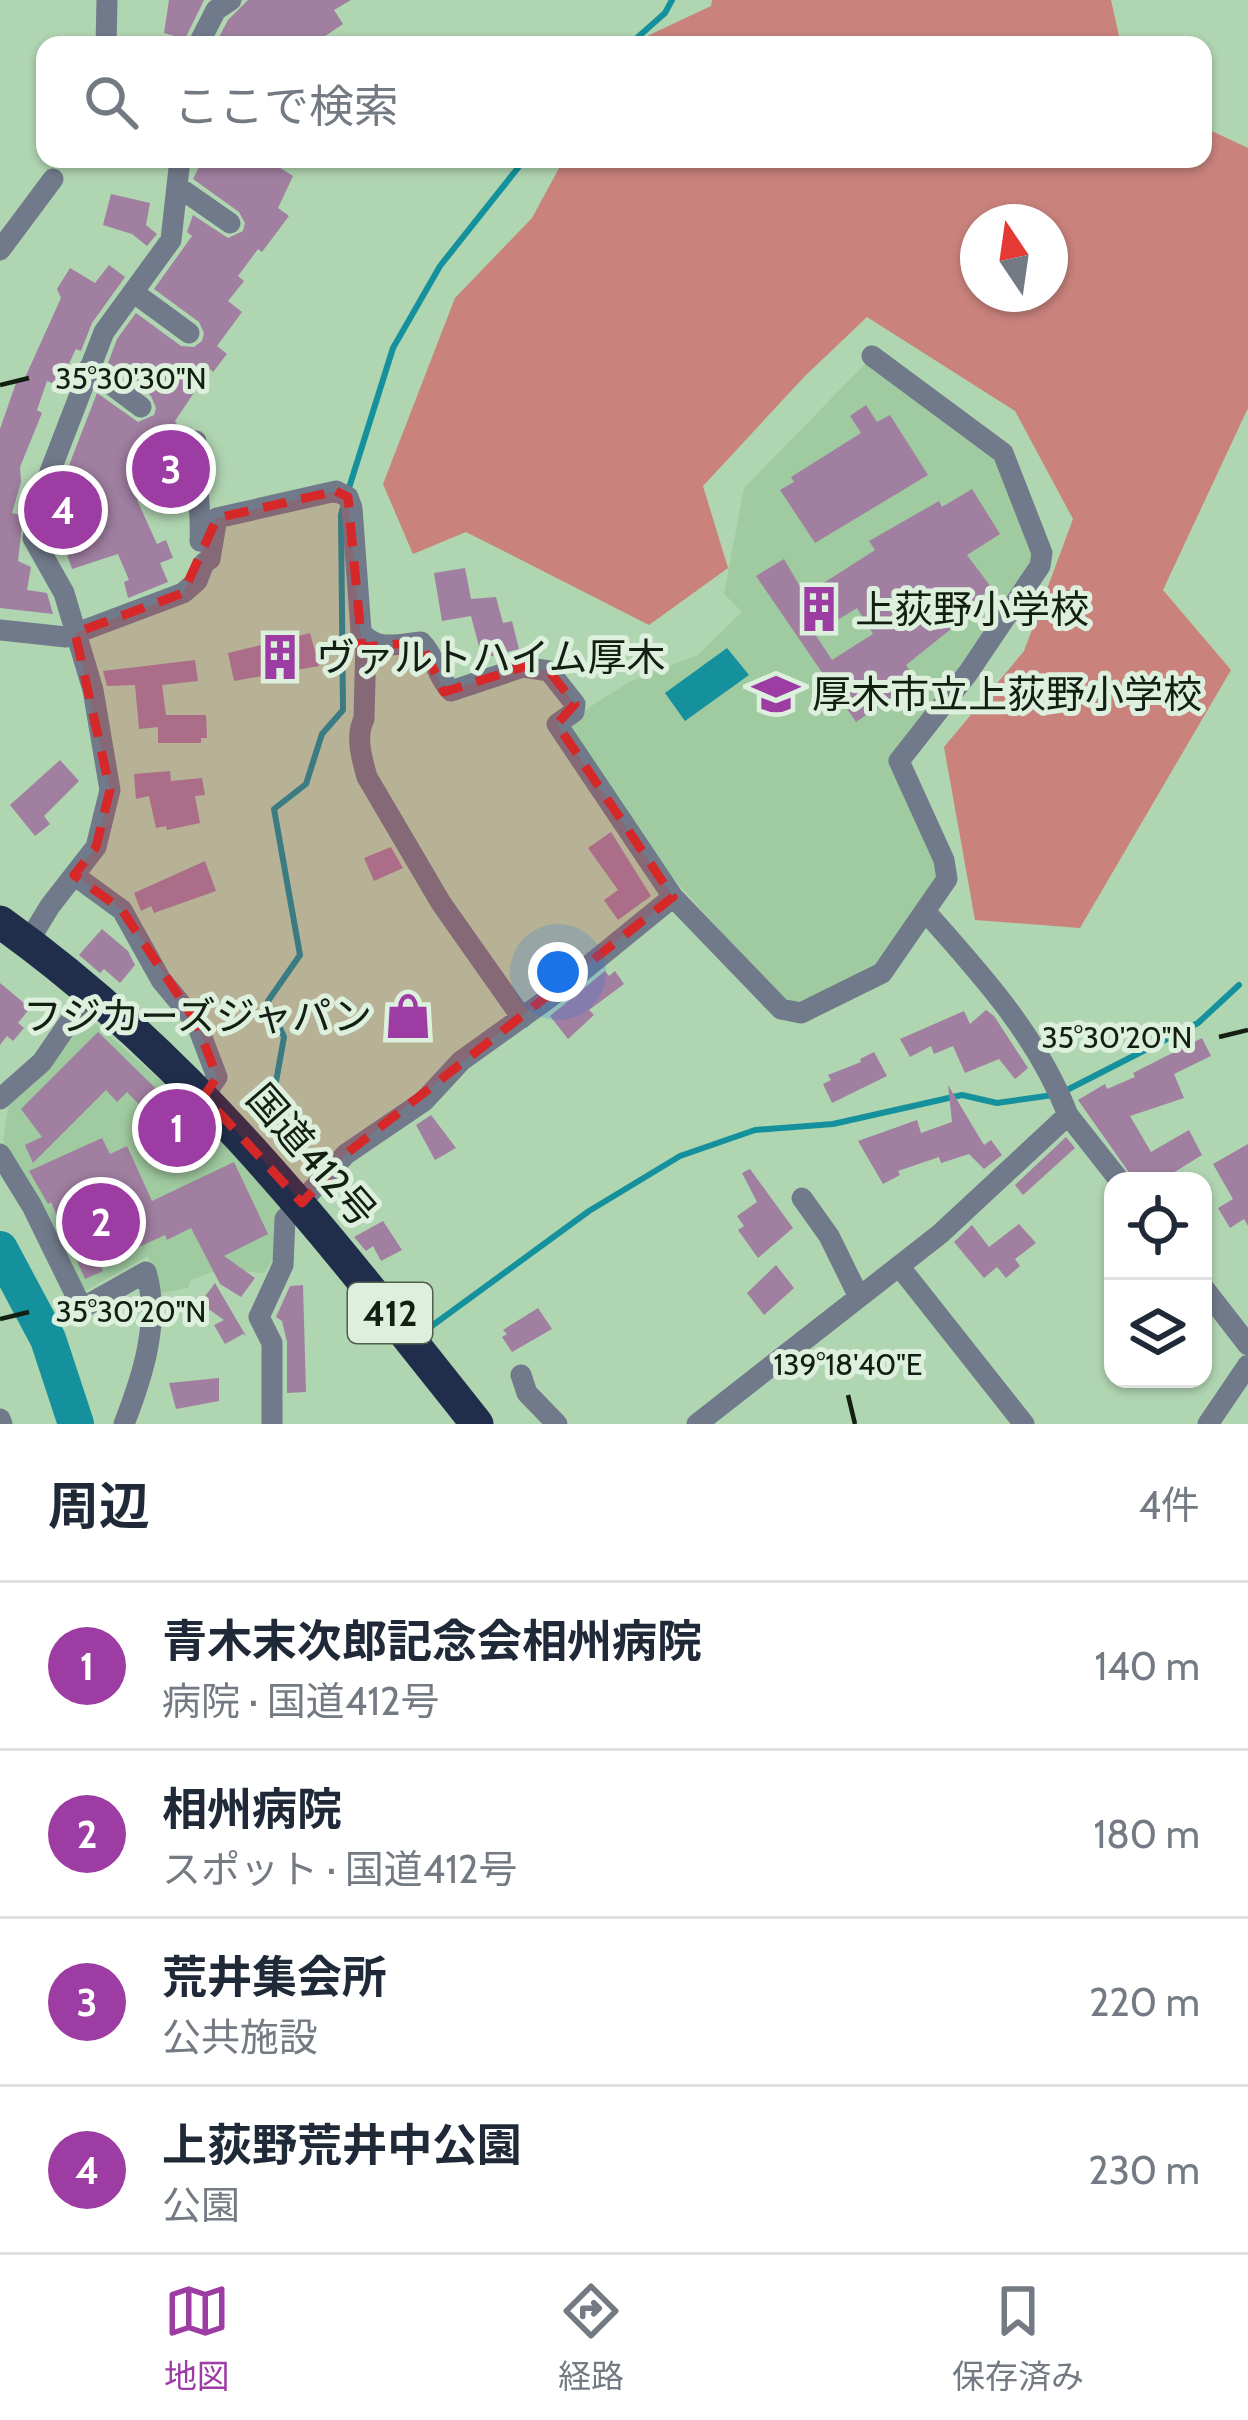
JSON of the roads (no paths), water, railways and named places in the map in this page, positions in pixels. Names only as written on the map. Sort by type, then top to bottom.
[{"type":"highway","name":"国道412号","points":[[0,922],[89,993],[204,1096],[302,1203],[477,1424]]},
{"type":"street","points":[[106,36],[107,0]]},
{"type":"street","points":[[204,36],[224,3]]},
{"type":"street","points":[[28,943],[96,847],[110,790],[93,690],[64,593],[33,538],[48,477],[104,332],[171,240],[179,168]]},
{"type":"street","points":[[0,250],[53,179]]},
{"type":"street","points":[[177,186],[230,223]]},
{"type":"street","points":[[133,292],[189,333]]},
{"type":"street","points":[[0,630],[66,637],[183,593],[210,559],[218,518],[336,491],[348,497],[352,508],[361,631],[366,640],[375,646],[421,642],[439,680],[451,691],[523,667],[549,671],[575,704],[574,712],[557,724],[674,897],[781,1009],[801,1013],[882,974],[947,879],[944,860],[899,761],[980,656],[1040,566],[1042,553],[1003,453],[872,356]]},
{"type":"street","points":[[89,368],[140,406]]},
{"type":"street","points":[[196,441],[204,565]]},
{"type":"street","points":[[366,640],[360,726],[367,777],[441,903],[521,1018]]},
{"type":"street","points":[[74,874],[122,910],[160,980],[196,1022],[217,1077],[204,1096]]},
{"type":"street","points":[[272,1424],[272,1343],[260,1317],[284,1265],[284,1220],[346,1154],[424,1101],[460,1061],[674,897]]},
{"type":"street","points":[[926,910],[1000,998],[1050,1070],[1068,1114],[1113,1172]]},
{"type":"street","points":[[0,1099],[42,1062],[89,993]]},
{"type":"street","points":[[698,1424],[940,1234],[1068,1114]]},
{"type":"street","points":[[0,1154],[10,1184],[82,1307],[146,1272],[152,1292],[143,1375],[124,1424]]},
{"type":"street","points":[[802,1198],[829,1236],[859,1297]]},
{"type":"street","points":[[899,1266],[1024,1424]]},
{"type":"street","points":[[1212,1299],[1248,1345]]},
{"type":"street","points":[[1208,1424],[1248,1365]]},
{"type":"street","points":[[521,1376],[527,1393],[557,1424]]},
{"type":"water","points":[[727,648],[749,675],[685,721],[665,693]]},
{"type":"waterway","points":[[639,36],[672,0]]},
{"type":"waterway","points":[[348,491],[393,348],[440,266],[518,168]]},
{"type":"waterway","points":[[305,1160],[274,1093],[284,1037],[268,1001],[300,955],[274,809],[306,784],[322,734],[343,710],[344,503]]},
{"type":"waterway","points":[[1065,1091],[1198,1023],[1239,985]]},
{"type":"waterway","points":[[429,1328],[589,1211],[680,1156],[755,1130],[833,1124],[962,1095],[997,1103],[1053,1095]]},
{"type":"waterway","points":[[0,1249],[48,1339],[76,1424]]},
{"type":"place","name":"荒井集会所","points":[[171,469]]},
{"type":"place","name":"上荻野荒井中公園","points":[[63,510]]},
{"type":"place","name":"上荻野小学校","points":[[819,609]]},
{"type":"place","name":"ヴァルトハイム厚木","points":[[280,657]]},
{"type":"place","name":"厚木市立上荻野小学校","points":[[776,694]]},
{"type":"place","name":"フジカーズジャパン","points":[[408,1016]]},
{"type":"place","name":"青木末次郎記念会相州病院","points":[[177,1128]]},
{"type":"place","name":"相州病院","points":[[101,1222]]}]
